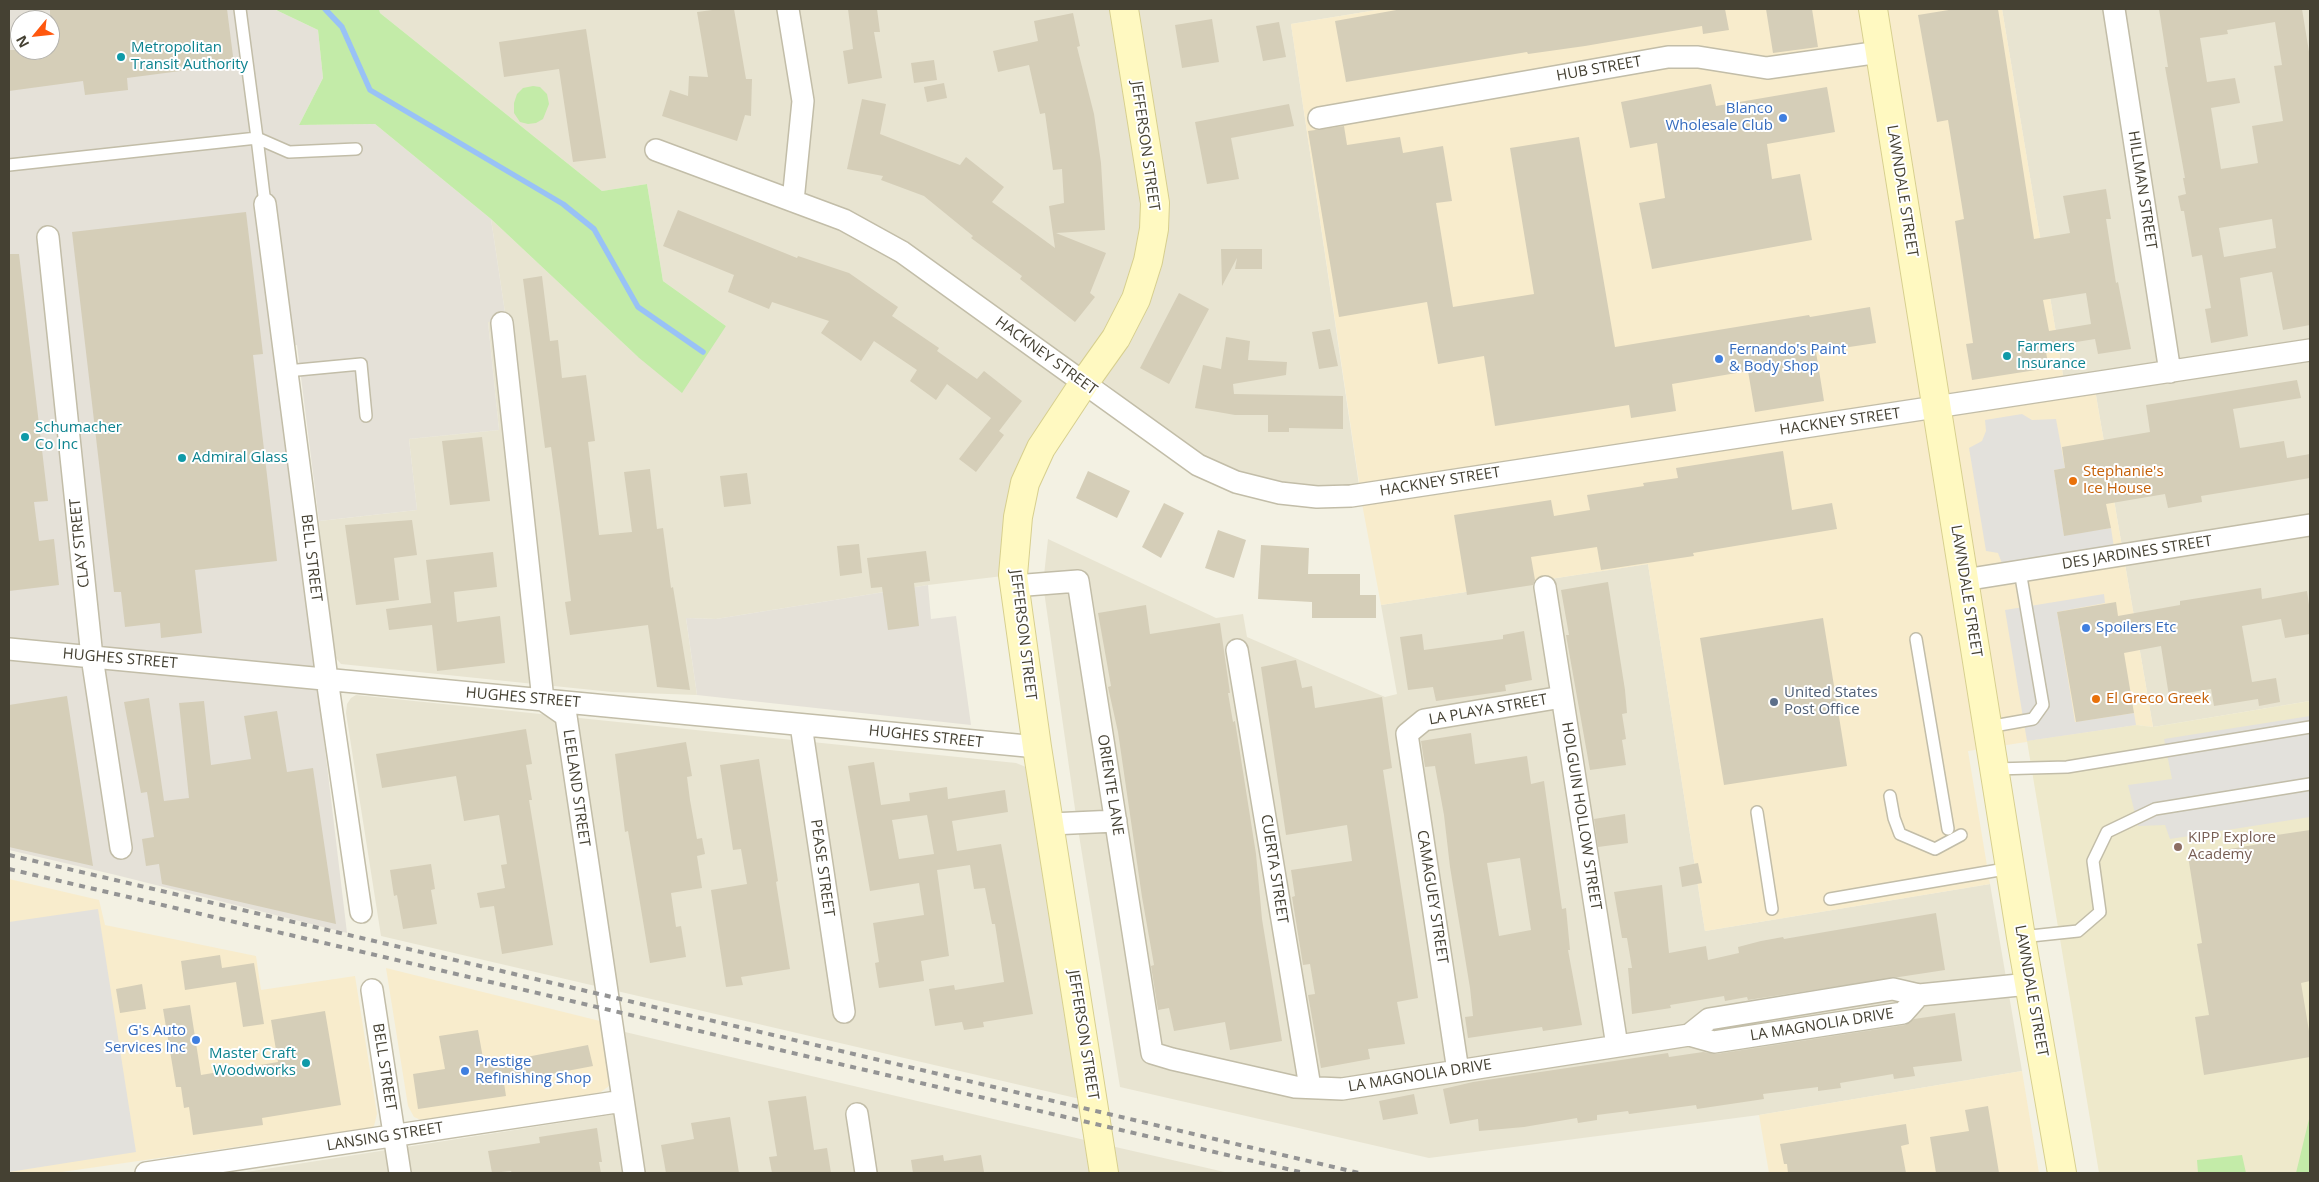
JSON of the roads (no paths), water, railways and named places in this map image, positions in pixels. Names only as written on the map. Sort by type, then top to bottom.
[{"type":"street","points":[[788,9],[803,101],[793,201]]},
{"type":"street","name":"JEFFERSON STREET","points":[[1104,1173],[1051,824],[1037,747],[1013,575],[1018,517],[1025,483],[1041,448],[1116,338],[1136,299],[1148,261],[1154,229],[1155,203],[1124,9]]},
{"type":"street","name":"LAWNDALE STREET","points":[[1873,9],[2021,937],[2062,1173]]},
{"type":"street","name":"HILLMAN STREET","points":[[2114,9],[2170,372]]},
{"type":"street","name":"HUB STREET","points":[[1319,118],[1668,57],[1698,57],[1767,68],[1880,52]]},
{"type":"street","name":"HACKNEY STREET","points":[[656,150],[844,220],[902,252],[1198,465],[1245,484],[1280,493],[1317,498],[1351,496],[2310,350]]},
{"type":"street","name":"BELL STREET","points":[[265,204],[327,679],[361,912]]},
{"type":"street","name":"CLAY STREET","points":[[48,236],[92,656],[121,848]]},
{"type":"street","points":[[502,323],[543,700]]},
{"type":"street","name":"DES JARDINES STREET","points":[[1964,580],[2310,525]]},
{"type":"street","name":"ORIENTE LANE","points":[[1014,586],[1078,581],[1152,1052]]},
{"type":"street","name":"HOLGUIN HOLLOW STREET","points":[[1545,587],[1617,1046]]},
{"type":"street","name":"HUGHES STREET","points":[[9,649],[1037,747]]},
{"type":"street","name":"CUERTA STREET","points":[[1237,650],[1310,1087]]},
{"type":"street","name":"LA PLAYA STREET","points":[[1415,727],[1424,720],[1562,697]]},
{"type":"street","name":"LEELAND STREET","points":[[543,700],[566,716],[634,1173]]},
{"type":"street","name":"PEASE STREET","points":[[801,725],[844,1012]]},
{"type":"street","name":"CAMAGUEY STREET","points":[[1415,727],[1407,734],[1458,1071]]},
{"type":"street","points":[[1051,824],[1116,821]]},
{"type":"street","name":"LA MAGNOLIA DRIVE","points":[[1152,1052],[1172,1059],[1295,1087],[1342,1088],[1690,1035],[1709,1019],[1893,989],[1918,995],[2029,984]]},
{"type":"street","name":"BELL STREET","points":[[372,990],[400,1173]]},
{"type":"street","name":"LANSING STREET","points":[[146,1173],[623,1101]]},
{"type":"street","points":[[857,1114],[866,1173]]},
{"type":"lane","points":[[240,9],[265,204]]},
{"type":"lane","points":[[9,165],[257,138],[289,152],[356,149]]},
{"type":"lane","points":[[287,371],[361,364],[366,416]]},
{"type":"lane","points":[[1988,727],[2033,719],[2043,705],[2020,571]]},
{"type":"lane","points":[[1916,639],[1948,829]]},
{"type":"lane","points":[[1995,769],[2067,767],[2310,726]]},
{"type":"lane","points":[[2021,937],[2078,931],[2100,912],[2093,861],[2107,832],[2155,809],[2310,784]]},
{"type":"lane","points":[[1890,796],[1894,818],[1900,834],[1935,849],[1962,835]]},
{"type":"lane","points":[[1756,812],[1772,909]]},
{"type":"lane","points":[[1830,899],[2011,868]]},
{"type":"waterway","points":[[325,9],[342,27],[370,90],[563,204],[594,229],[638,307],[703,352]]},
{"type":"railway","points":[[9,855],[1359,1173]]},
{"type":"railway","points":[[9,869],[1304,1173]]},
{"type":"place","name":"Metropolitan Transit Authority","points":[[121,57]]},
{"type":"place","name":"Blanco Wholesale Club","points":[[1783,118]]},
{"type":"place","name":"Farmers Insurance","points":[[2007,356]]},
{"type":"place","name":"Fernando's Paint & Body Shop","points":[[1719,359]]},
{"type":"place","name":"Schumacher Co Inc","points":[[25,437]]},
{"type":"place","name":"Admiral Glass","points":[[182,458]]},
{"type":"place","name":"Stephanie's Ice House","points":[[2073,481]]},
{"type":"place","name":"Spoilers Etc","points":[[2086,628]]},
{"type":"place","name":"El Greco Greek","points":[[2096,699]]},
{"type":"place","name":"United States Post Office","points":[[1774,702]]},
{"type":"place","name":"KIPP Explore Academy","points":[[2178,847]]},
{"type":"place","name":"G's Auto Services Inc","points":[[196,1040]]},
{"type":"place","name":"Master Craft Woodworks","points":[[306,1063]]},
{"type":"place","name":"Prestige Refinishing Shop","points":[[465,1071]]}]
